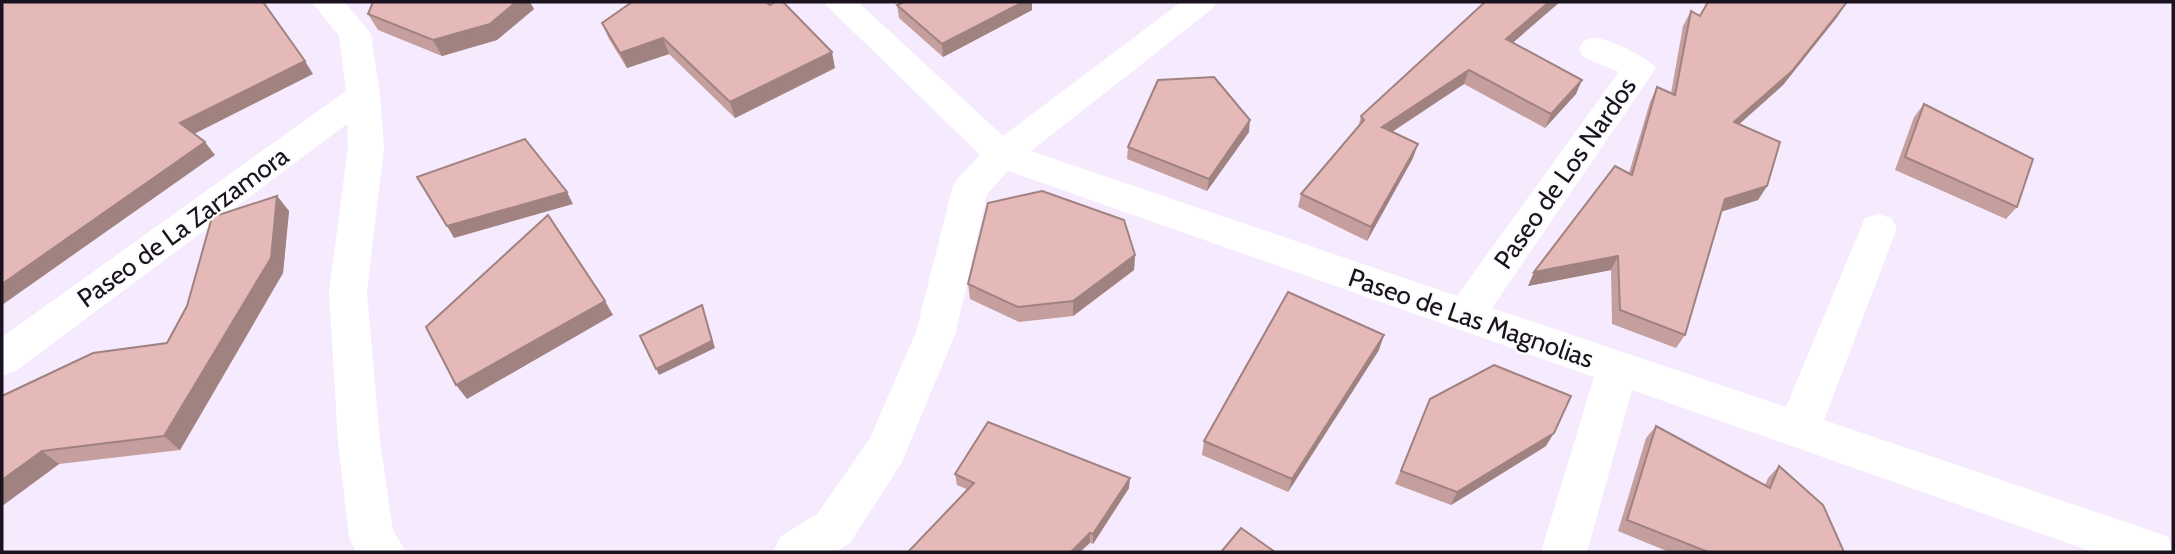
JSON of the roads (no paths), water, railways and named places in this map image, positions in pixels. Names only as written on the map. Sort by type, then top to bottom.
[{"type":"street","points":[[328,2],[355,34],[363,95],[366,147],[348,292],[361,456],[372,537],[383,552]]},
{"type":"street","points":[[796,552],[834,528],[887,449],[936,332],[970,188],[1002,155],[1201,2]]},
{"type":"street","name":"Paseo de Las Magnolias","points":[[854,5],[1002,155],[2152,552]]},
{"type":"street","name":"Paseo de Los Nardos","points":[[1465,316],[1639,68],[1595,50]]},
{"type":"street","name":"Paseo de La Zarzamora","points":[[2,359],[363,95]]},
{"type":"street","points":[[1798,431],[1878,228]]},
{"type":"street","points":[[1564,552],[1617,369]]}]
